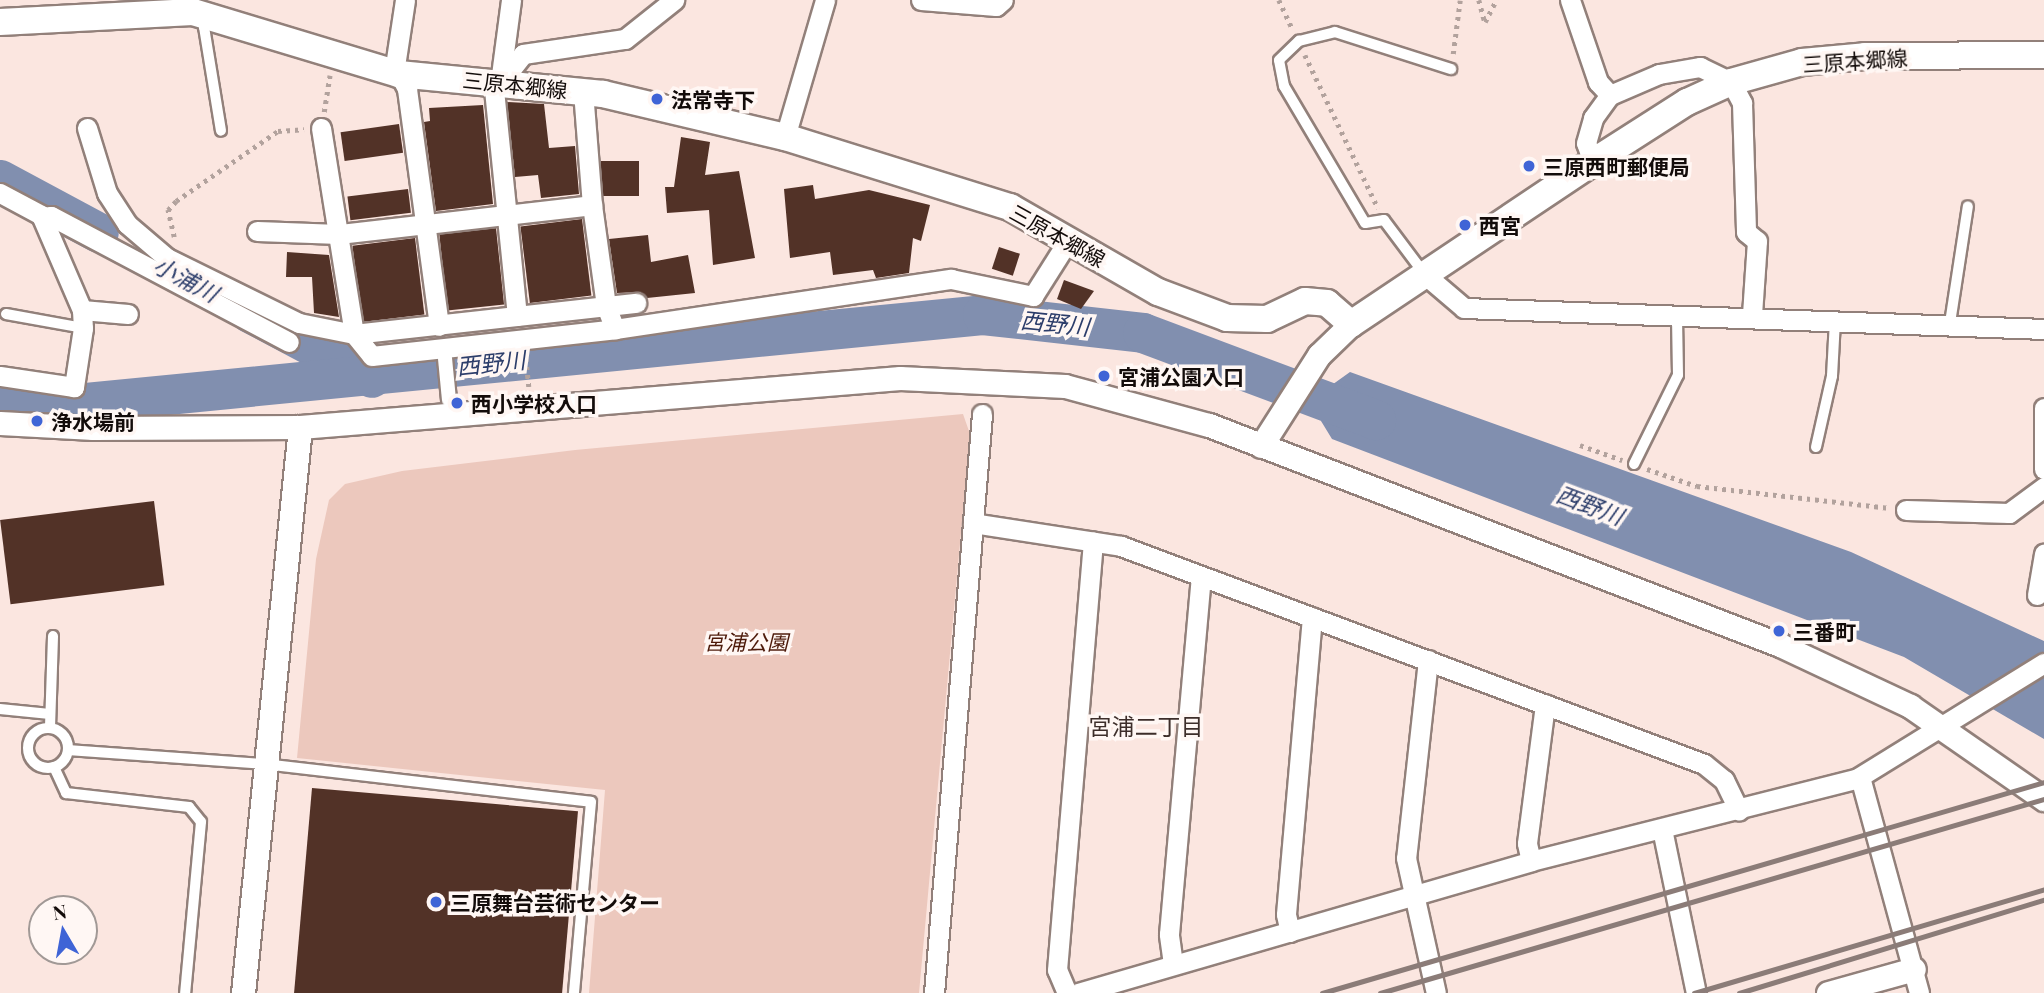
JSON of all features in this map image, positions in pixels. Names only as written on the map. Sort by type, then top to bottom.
[{"type":"main road","name":"三原本郷線","points":[[0,22],[193,12],[333,58],[398,74],[501,80],[583,91],[785,137],[1010,207],[1158,292],[1227,318],[1267,318],[1305,301],[1327,303],[1351,324],[1423,273],[1687,102],[1731,82],[1802,62],[1865,56],[2044,55]]},
{"type":"street","points":[[405,0],[395,66],[407,89],[439,327]]},
{"type":"street","points":[[501,80],[511,0]]},
{"type":"street","points":[[517,316],[509,214],[494,91],[523,54],[625,39],[673,6],[674,0]]},
{"type":"street","points":[[785,137],[824,0]]},
{"type":"street","points":[[921,0],[996,6],[1003,0]]},
{"type":"street","points":[[1570,0],[1598,82],[1609,95]]},
{"type":"street","points":[[1593,162],[1586,143],[1593,118],[1609,95],[1659,74],[1700,67],[1731,82],[1742,103],[1746,232],[1757,241],[1752,315]]},
{"type":"street","points":[[583,91],[592,205],[606,306],[615,329]]},
{"type":"street","points":[[87,128],[107,192],[127,224],[176,263],[299,323],[354,334],[439,327],[636,303]]},
{"type":"street","points":[[321,128],[354,334],[372,356],[615,329],[951,279],[1033,296],[1069,239]]},
{"type":"street","points":[[0,193],[42,217],[51,216],[289,342]]},
{"type":"street","points":[[257,231],[339,234],[592,205]]},
{"type":"street","points":[[0,376],[74,387],[82,319],[42,217]]},
{"type":"street","points":[[1423,273],[1464,308],[1752,315],[2044,329]]},
{"type":"street","points":[[82,319],[128,314]]},
{"type":"street","points":[[1261,446],[1319,355],[1351,324]]},
{"type":"street","points":[[444,348],[449,400]]},
{"type":"street","points":[[0,423],[93,428],[300,427],[900,378],[1065,386],[1135,401],[1261,446],[1780,645],[1910,706],[2044,799]]},
{"type":"street","points":[[2044,408],[2044,470]]},
{"type":"street","points":[[934,993],[982,414]]},
{"type":"street","points":[[243,993],[300,427]]},
{"type":"street","points":[[1906,510],[2010,513],[2044,486]]},
{"type":"street","points":[[974,523],[1093,542],[1200,576],[1545,704],[1704,764],[1724,780],[1739,811]]},
{"type":"street","points":[[1067,993],[1057,970],[1093,542]]},
{"type":"street","points":[[2037,595],[2044,554]]},
{"type":"street","points":[[1173,964],[1169,934],[1200,576]]},
{"type":"street","points":[[1290,932],[1286,914],[1312,617]]},
{"type":"street","points":[[1427,660],[1406,858],[1411,895],[1436,993]]},
{"type":"street","points":[[1078,993],[1531,861],[1739,811],[1860,777],[2044,663]]},
{"type":"street","points":[[1531,861],[1527,843],[1545,704]]},
{"type":"street","points":[[1860,777],[1919,993]]},
{"type":"street","points":[[1662,830],[1696,993]]},
{"type":"street","points":[[1828,993],[1914,969]]},
{"type":"lane","points":[[208,17],[204,27],[221,131]]},
{"type":"lane","points":[[1423,273],[1384,220],[1365,223],[1284,86],[1279,60],[1299,41],[1335,32],[1451,69]]},
{"type":"lane","points":[[1950,323],[1968,206]]},
{"type":"lane","points":[[6,314],[82,319]]},
{"type":"lane","points":[[1634,464],[1678,375],[1677,315]]},
{"type":"lane","points":[[1816,447],[1832,376],[1835,320]]},
{"type":"lane","points":[[50,727],[53,636]]},
{"type":"lane","points":[[0,709],[50,715]]},
{"type":"lane","points":[[54,767],[38,766],[28,754],[35,732],[50,727],[64,734],[69,750]]},
{"type":"lane","points":[[69,750],[264,764],[591,802],[574,993]]},
{"type":"lane","points":[[54,767],[69,750]]},
{"type":"lane","points":[[54,767],[66,793],[189,807],[201,822],[185,993]]},
{"type":"path","points":[[1279,0],[1384,220]]},
{"type":"path","points":[[1451,69],[1460,0]]},
{"type":"path","points":[[1479,0],[1485,22],[1496,0]]},
{"type":"path","points":[[176,263],[168,210],[176,201],[278,131],[321,128],[333,58]]},
{"type":"path","points":[[524,340],[530,394]]},
{"type":"path","points":[[1580,446],[1697,486],[1906,510]]},
{"type":"green space","name":"宮浦公園","points":[[963,414],[970,434],[919,993],[589,993],[605,790],[297,758],[316,559],[329,500],[345,484],[402,471],[575,450]]},
{"type":"water","points":[[1350,372],[1851,552],[2044,641],[2044,739],[1904,657],[1332,439],[1321,421],[1329,387]]},
{"type":"building","points":[[507,102],[544,104],[549,148],[575,146],[579,194],[541,198],[538,175],[515,177]]},
{"type":"building","points":[[483,105],[493,204],[436,211],[424,122],[430,121],[429,108]]},
{"type":"building","points":[[399,124],[403,153],[345,161],[341,132]]},
{"type":"building","points":[[681,137],[710,142],[705,175],[739,171],[755,258],[713,265],[709,210],[667,213],[665,187],[674,187]]},
{"type":"building","points":[[601,161],[639,161],[639,196],[601,196]]},
{"type":"building","points":[[813,185],[815,199],[869,190],[930,205],[921,241],[913,238],[909,273],[876,278],[873,270],[833,275],[830,252],[790,258],[784,189]]},
{"type":"building","points":[[408,189],[411,213],[350,220],[347,196]]},
{"type":"building","points":[[582,219],[591,295],[530,303],[520,227]]},
{"type":"building","points":[[496,228],[504,305],[447,311],[439,234]]},
{"type":"building","points":[[648,235],[651,262],[688,255],[695,293],[647,298],[640,292],[617,293],[609,239]]},
{"type":"building","points":[[415,238],[424,314],[362,322],[352,246]]},
{"type":"building","points":[[999,247],[1020,254],[1013,276],[992,269]]},
{"type":"building","points":[[287,252],[329,255],[339,317],[314,313],[312,277],[286,277]]},
{"type":"building","points":[[1064,280],[1094,291],[1081,309],[1057,299]]},
{"type":"building","points":[[154,501],[164,585],[11,604],[0,520]]},
{"type":"building","name":"三原舞台芸術センター","points":[[312,788],[578,811],[562,993],[294,993]]},
{"type":"waterway","name":"小浦川","points":[[0,180],[99,233]]},
{"type":"waterway","name":"小浦川","points":[[250,313],[372,378]]},
{"type":"waterway","name":"西野川","points":[[0,401],[86,403],[983,315],[1143,333],[1376,420]]},
{"type":"railway","points":[[1322,993],[2044,782]]},
{"type":"railway","points":[[1380,993],[2044,799]]},
{"type":"railway","points":[[1694,993],[2044,889]]},
{"type":"railway","points":[[1739,993],[2044,900]]},
{"type":"place","name":"法常寺下","points":[[657,99]]},
{"type":"place","name":"三原西町郵便局","points":[[1529,166]]},
{"type":"place","name":"西宮","points":[[1465,225]]},
{"type":"place","name":"宮浦公園入口","points":[[1104,376]]},
{"type":"place","name":"西小学校入口","points":[[457,403]]},
{"type":"place","name":"浄水場前","points":[[37,421]]},
{"type":"place","name":"三番町","points":[[1779,631]]},
{"type":"place","name":"三原舞台芸術センター","points":[[436,902]]},
{"type":"district","name":"宮浦二丁目","points":[[1146,726]]}]
